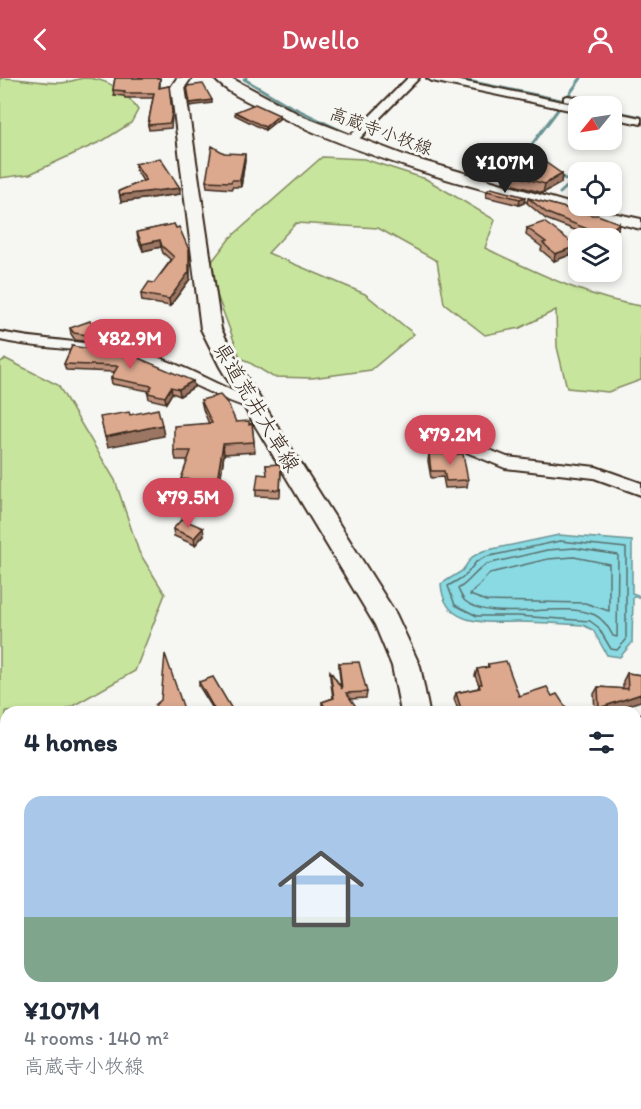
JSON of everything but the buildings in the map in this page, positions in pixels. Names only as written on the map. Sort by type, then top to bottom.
[{"type":"main road","name":"県道荒井大草線","points":[[184,78],[178,87],[211,329],[230,367],[387,621],[406,666],[414,706]]},
{"type":"main road","name":"高蔵寺小牧線","points":[[221,78],[297,120],[350,142],[477,185],[641,224]]},
{"type":"street","points":[[350,142],[414,78]]},
{"type":"street","points":[[432,78],[568,107]]},
{"type":"street","points":[[469,78],[568,98]]},
{"type":"street","points":[[622,110],[641,113]]},
{"type":"street","points":[[622,118],[641,122]]},
{"type":"street","points":[[0,336],[123,353],[160,363],[192,376],[232,398],[254,404]]},
{"type":"street","points":[[430,431],[505,462],[596,473],[641,489]]},
{"type":"green space","points":[[0,78],[60,83],[84,78],[100,80],[122,92],[138,110],[131,123],[104,140],[30,174],[0,178]]},
{"type":"green space","points":[[322,157],[364,159],[426,179],[495,220],[485,248],[581,290],[641,306],[641,380],[608,392],[567,388],[557,347],[556,310],[520,328],[485,335],[444,303],[437,261],[378,228],[296,223],[268,253],[365,294],[414,334],[371,370],[312,378],[273,377],[240,357],[207,268],[230,238]]},
{"type":"green space","points":[[6,359],[58,385],[115,480],[139,552],[165,594],[135,671],[73,706],[0,706],[0,362]]},
{"type":"water","points":[[559,535],[632,541],[632,593],[639,597],[633,597],[632,643],[620,657],[607,655],[593,630],[583,625],[469,620],[450,608],[444,598],[441,584],[462,571],[472,557],[483,551]]},
{"type":"waterway","points":[[246,78],[244,79],[286,104],[350,135]]},
{"type":"waterway","points":[[453,78],[568,102]]},
{"type":"waterway","points":[[568,96],[581,78]]},
{"type":"waterway","points":[[545,166],[528,157],[533,143],[560,107]]},
{"type":"waterway","points":[[622,113],[641,117]]},
{"type":"waterway","points":[[558,174],[571,183],[560,193]]}]
